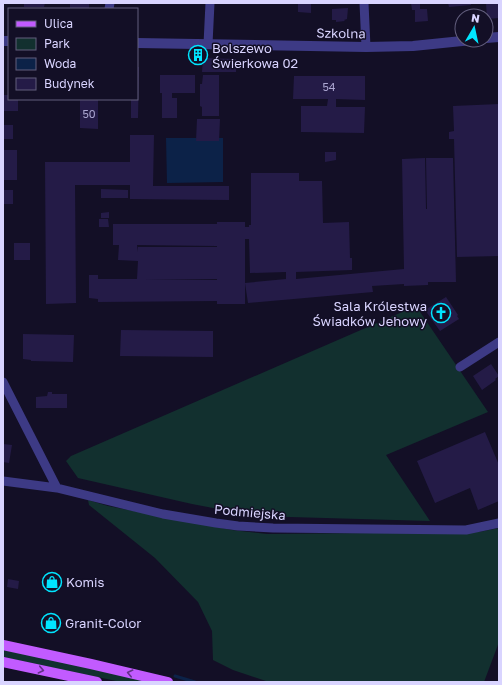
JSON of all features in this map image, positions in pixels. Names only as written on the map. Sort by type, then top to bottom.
[{"type":"main road","points":[[3,645],[168,682]]},
{"type":"main road","points":[[3,662],[96,682]]},
{"type":"street","points":[[208,44],[210,3]]},
{"type":"street","points":[[364,3],[366,47]]},
{"type":"street","name":"Szkolna","points":[[138,43],[366,47],[413,46],[454,42]]},
{"type":"street","points":[[460,368],[499,342]]},
{"type":"street","points":[[3,382],[56,488]]},
{"type":"street","name":"Podmiejska","points":[[3,481],[56,488],[163,514],[216,523],[252,527],[466,530],[499,523]]},
{"type":"green space","points":[[416,306],[488,412],[386,455],[430,521],[255,516],[192,504],[78,478],[66,461],[71,456]]},
{"type":"green space","points":[[88,500],[108,506],[232,530],[267,534],[479,532],[499,528],[499,642],[484,682],[269,682],[233,670],[213,660],[212,631],[198,602],[155,558],[89,505]]},
{"type":"green space","points":[[3,650],[149,682],[121,682],[3,657]]},
{"type":"water","points":[[166,138],[223,138],[223,182],[167,183]]},
{"type":"building","points":[[24,3],[45,3],[44,7],[24,7]]},
{"type":"building","points":[[70,3],[89,3],[89,8],[70,8]]},
{"type":"building","points":[[298,3],[311,3],[311,13],[298,12]]},
{"type":"building","points":[[411,3],[420,3],[420,9],[427,9],[428,21],[415,22],[415,10],[412,10]]},
{"type":"building","points":[[448,3],[471,3],[471,5],[449,7]]},
{"type":"building","points":[[486,3],[499,3],[499,18],[494,18],[494,8],[486,8]]},
{"type":"building","points":[[348,8],[347,19],[344,20],[345,21],[336,22],[336,20],[332,20],[332,9]]},
{"type":"building","points":[[203,58],[236,59],[236,72],[202,72]]},
{"type":"building","points":[[139,67],[138,118],[131,118],[131,100],[138,100]]},
{"type":"building","points":[[160,75],[195,75],[195,93],[172,93],[172,98],[177,98],[177,118],[162,118]]},
{"type":"building","points":[[203,75],[219,75],[219,116],[202,116],[202,107],[200,106],[200,84],[202,84]]},
{"type":"building","points":[[294,76],[365,76],[365,100],[336,99],[336,107],[365,107],[364,133],[301,132],[301,106],[327,106],[328,99],[293,99]]},
{"type":"building","points":[[3,95],[8,95],[8,100],[18,100],[18,111],[3,111]]},
{"type":"building","points":[[80,100],[98,100],[98,129],[80,128]]},
{"type":"building","points":[[499,104],[499,256],[457,257],[454,139],[449,139],[449,132],[454,131],[453,106]]},
{"type":"building","points":[[197,119],[220,119],[219,141],[196,141]]},
{"type":"building","points":[[3,125],[13,125],[13,139],[3,139]]},
{"type":"building","points":[[130,135],[154,135],[153,186],[229,186],[229,200],[130,199],[130,185],[75,185],[76,303],[46,304],[45,162],[130,162]]},
{"type":"building","points":[[3,150],[17,150],[17,180],[3,180]]},
{"type":"building","points":[[325,152],[336,152],[336,160],[325,162]]},
{"type":"building","points":[[425,158],[427,209],[426,158],[453,158],[456,282],[428,282],[428,285],[404,286],[404,284],[372,286],[373,292],[248,303],[245,283],[245,304],[217,304],[217,301],[98,302],[98,299],[89,298],[89,275],[98,275],[98,279],[137,279],[138,261],[118,260],[119,245],[113,245],[113,224],[217,224],[217,222],[245,222],[245,227],[249,227],[249,225],[251,225],[251,173],[299,173],[299,181],[322,181],[323,223],[349,222],[350,258],[352,258],[352,270],[296,272],[296,279],[404,269],[402,159]],"holes":[[[245,239],[249,239],[250,273],[286,272],[286,279],[245,283]],[[137,245],[217,246],[217,247],[138,247],[138,252]],[[143,279],[217,279],[217,280]]]},
{"type":"building","points":[[101,189],[128,190],[128,198],[101,198]]},
{"type":"building","points":[[3,190],[13,190],[13,204],[3,204]]},
{"type":"building","points":[[109,212],[109,218],[101,218],[101,213]]},
{"type":"building","points":[[99,219],[108,219],[109,227],[99,227]]},
{"type":"building","points":[[14,243],[30,243],[30,260],[14,260]]},
{"type":"building","name":"Sala Królestwa Świadków Jehowy","points":[[446,297],[459,319],[440,331],[425,310]]},
{"type":"building","points":[[121,330],[213,331],[213,357],[120,356]]},
{"type":"building","points":[[23,334],[74,335],[73,362],[31,361],[23,359]]},
{"type":"building","points":[[491,364],[499,376],[482,390],[473,376]]},
{"type":"building","points":[[48,392],[52,392],[52,394],[67,394],[67,408],[36,408],[36,397],[47,396]]},
{"type":"building","points":[[485,432],[499,465],[499,501],[478,510],[470,488],[435,503],[417,461]]},
{"type":"building","points":[[3,444],[12,445],[9,463],[3,462]]},
{"type":"building","points":[[8,579],[19,581],[18,589],[7,587]]},
{"type":"waterway","points":[[175,676],[195,682]]},
{"type":"place","name":"Bolszewo Świerkowa 02","points":[[198,55]]},
{"type":"place","name":"Sala Królestwa Świadków Jehowy","points":[[441,313]]},
{"type":"place","name":"Komis","points":[[52,582]]},
{"type":"place","name":"Granit-Color","points":[[51,623]]}]
